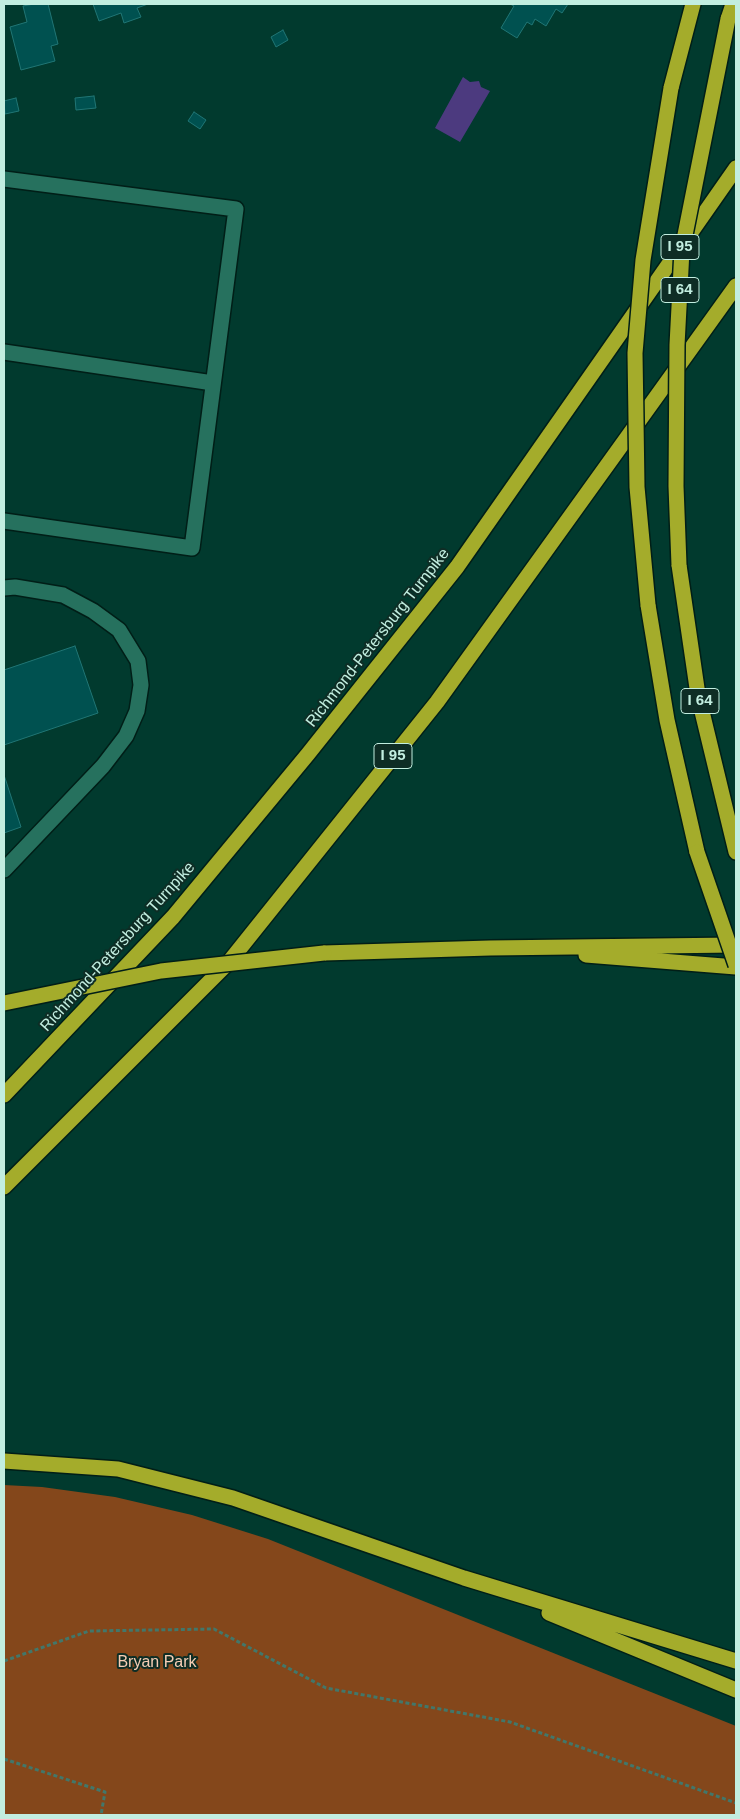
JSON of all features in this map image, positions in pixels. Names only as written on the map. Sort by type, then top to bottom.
[{"type":"highway","points":[[490,948],[736,966],[697,852],[667,720],[648,605],[637,486],[635,353],[643,260],[671,88],[693,4]]},
{"type":"highway","name":"I 64","points":[[733,4],[728,19],[682,250],[677,345],[676,486],[679,565],[698,695],[736,852]]},
{"type":"highway","name":"Richmond-Petersburg Turnpike","points":[[4,1095],[173,917],[308,754],[451,575],[736,168]]},
{"type":"highway","name":"I 95","points":[[4,1187],[229,962],[437,702],[736,286]]},
{"type":"highway","points":[[4,1003],[161,971],[324,953],[490,948],[736,945]]},
{"type":"highway","points":[[4,1461],[118,1469],[233,1498],[464,1578],[736,1661]]},
{"type":"highway","points":[[464,1578],[736,1690]]},
{"type":"lane","points":[[4,179],[236,209],[192,548],[4,521]]},
{"type":"lane","points":[[4,352],[213,383]]},
{"type":"lane","points":[[4,588],[15,587],[63,595],[93,611],[119,630],[138,661],[141,685],[137,711],[126,736],[103,766],[4,870]]},
{"type":"path","points":[[4,1661],[89,1631],[214,1629],[326,1688],[510,1722],[736,1803]]},
{"type":"path","points":[[4,1759],[105,1792],[101,1815]]},
{"type":"green space","name":"Bryan Park","points":[[4,1485],[42,1487],[115,1497],[192,1515],[268,1539],[736,1726],[736,1815],[4,1815]]},
{"type":"shaded area","points":[[463,77],[470,82],[479,81],[481,87],[490,91],[460,142],[435,128]]},
{"type":"building","points":[[48,4],[58,44],[51,46],[55,61],[21,70],[10,27],[27,22],[23,6]]},
{"type":"building","points":[[93,4],[148,4],[137,8],[141,17],[124,23],[121,13],[99,21]]},
{"type":"building","points":[[510,4],[568,4],[562,13],[556,9],[546,26],[535,19],[532,25],[527,22],[517,38],[501,28],[514,6]]},
{"type":"building","points":[[283,30],[288,40],[276,47],[271,37]]},
{"type":"building","points":[[94,96],[96,108],[76,110],[75,98]]},
{"type":"building","points":[[16,98],[19,111],[5,114],[4,101]]},
{"type":"building","points":[[194,112],[206,120],[200,129],[188,121]]},
{"type":"building","points":[[75,646],[98,713],[4,745],[4,670]]},
{"type":"building","points":[[4,775],[21,827],[4,833]]}]
